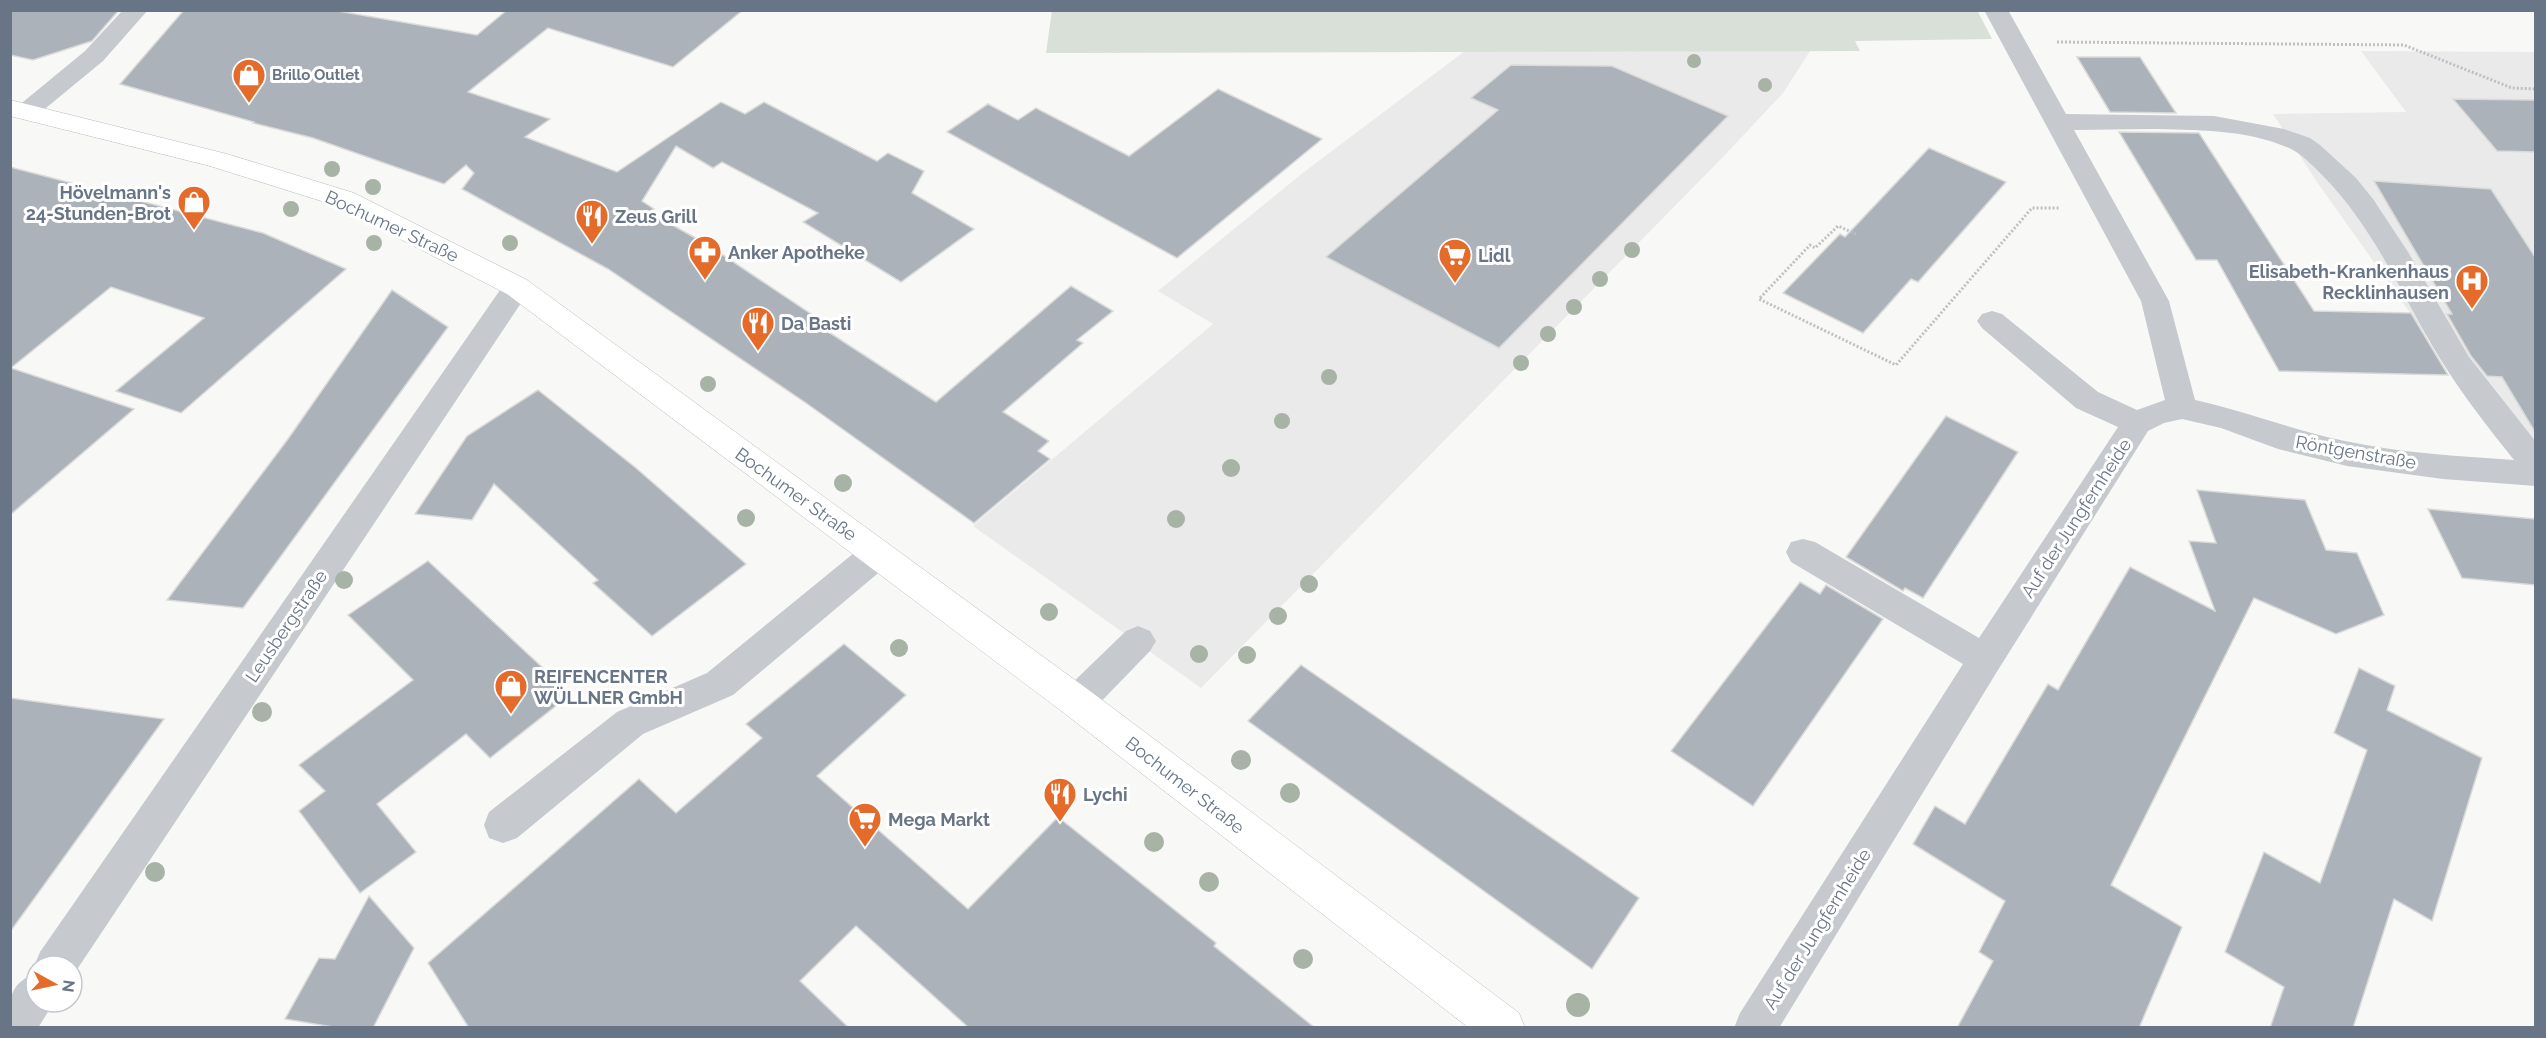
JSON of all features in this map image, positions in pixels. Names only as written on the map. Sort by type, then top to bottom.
[{"type":"main road","name":"Bochumer Straße","points":[[18,110],[218,160],[344,199],[517,287],[1077,702],[1504,1028]]},
{"type":"street","points":[[18,110],[94,56],[138,10]]},
{"type":"street","points":[[1996,10],[2155,301],[2182,408]]},
{"type":"street","points":[[2058,122],[2221,124],[2259,131],[2303,145],[2340,177],[2378,223],[2414,282],[2449,350],[2535,466]]},
{"type":"street","name":"Leusbergstraße","points":[[63,954],[517,287]]},
{"type":"street","points":[[1992,321],[2087,400],[2137,423]]},
{"type":"street","name":"Auf der Jungfernheide","points":[[1755,1028],[1985,659],[2137,423],[2157,413],[2182,408]]},
{"type":"street","name":"Röntgenstraße","points":[[2182,408],[2226,418],[2278,437],[2347,454],[2443,467],[2535,474]]},
{"type":"street","points":[[1803,552],[1985,659]]},
{"type":"street","points":[[503,825],[630,723],[720,684],[877,554]]},
{"type":"street","points":[[1077,702],[1138,641]]},
{"type":"street","points":[[13,1028],[24,1012]]},
{"type":"path","points":[[2014,42],[2404,45],[2512,88],[2535,88]]},
{"type":"path","points":[[1856,234],[1838,226],[1815,248],[1810,245],[1759,299],[1896,365],[2032,208],[2104,208]]},
{"type":"shaded area","points":[[1052,10],[1977,10],[1992,39],[1855,41],[1860,51],[1046,53]]},
{"type":"shaded area","points":[[1465,51],[1810,51],[1783,93],[1722,158],[1201,688],[973,526],[1213,324],[1158,291],[1304,172]]},
{"type":"shaded area","name":"Elisabeth-Krankenhaus Recklinhausen","points":[[2361,51],[2535,52],[2535,440],[2499,438],[2317,182],[2273,114],[2406,112]]},
{"type":"building","points":[[10,10],[119,10],[92,41],[33,60],[10,55]]},
{"type":"building","points":[[184,10],[332,10],[477,35],[507,10],[743,10],[673,67],[548,28],[468,92],[550,119],[525,137],[617,172],[721,102],[745,114],[764,102],[877,161],[888,153],[924,171],[912,193],[974,229],[901,282],[803,222],[818,213],[722,162],[713,168],[676,146],[642,201],[654,209],[649,212],[708,245],[835,330],[830,333],[936,402],[1071,286],[1113,311],[1077,340],[1083,343],[1003,412],[1049,441],[1038,451],[1050,459],[974,523],[806,403],[608,269],[462,189],[474,173],[466,165],[444,184],[313,138],[120,84]]},
{"type":"building","points":[[2077,57],[2140,57],[2176,113],[2110,112]]},
{"type":"building","points":[[1511,65],[1612,66],[1728,116],[1499,348],[1326,257],[1498,110],[1471,98]]},
{"type":"building","points":[[1218,89],[1322,139],[1177,258],[947,132],[988,104],[1018,120],[1036,108],[1129,156]]},
{"type":"building","points":[[2453,99],[2535,100],[2535,152],[2497,151]]},
{"type":"building","points":[[2119,132],[2199,133],[2314,311],[2411,313],[2448,375],[2279,371],[2217,260],[2196,260]]},
{"type":"building","points":[[1929,148],[2006,182],[1918,282],[1911,279],[1863,333],[1783,293],[1840,234],[1845,237]]},
{"type":"building","points":[[10,167],[263,233],[346,269],[181,413],[116,391],[204,318],[111,287],[11,368],[134,409],[10,515]]},
{"type":"building","points":[[2374,181],[2491,189],[2535,257],[2535,432],[2502,377],[2487,376],[2471,356],[2447,314],[2452,314]]},
{"type":"building","points":[[392,290],[448,327],[243,608],[167,600],[288,439]]},
{"type":"building","points":[[538,390],[636,468],[746,564],[652,636],[593,583],[598,580],[494,484],[472,520],[415,514],[467,436]]},
{"type":"building","points":[[1946,416],[2018,452],[1923,598],[1905,588],[1903,591],[1846,557]]},
{"type":"building","points":[[2197,490],[2305,500],[2326,550],[2357,553],[2384,615],[2336,634],[2254,598],[2111,885],[2182,927],[2139,1028],[1957,1028],[1993,961],[1979,952],[2005,901],[1913,844],[1935,806],[1965,824],[2048,684],[2058,690],[2130,567],[2215,611],[2189,541],[2216,543]]},
{"type":"building","points":[[2428,509],[2535,519],[2535,585],[2462,578]]},
{"type":"building","points":[[428,561],[571,694],[490,758],[466,734],[377,804],[416,852],[360,893],[299,811],[325,791],[299,765],[413,680],[348,615]]},
{"type":"building","points":[[1800,582],[1820,594],[1826,585],[1883,619],[1753,806],[1671,751]]},
{"type":"building","points":[[844,644],[906,695],[817,776],[968,909],[1058,817],[1216,943],[1214,946],[1315,1028],[969,1028],[856,926],[800,981],[849,1028],[469,1028],[428,963],[639,779],[676,813],[762,738],[746,724]]},
{"type":"building","points":[[1301,665],[1639,898],[1592,969],[1248,721]]},
{"type":"building","points":[[2359,668],[2395,686],[2387,710],[2482,758],[2432,921],[2394,899],[2353,1028],[2270,1028],[2284,987],[2225,952],[2264,852],[2320,883],[2367,750],[2334,733]]},
{"type":"building","points":[[10,698],[164,719],[10,932]]},
{"type":"building","points":[[369,896],[414,948],[373,1028],[339,1028],[285,1019],[319,958],[335,959]]},
{"type":"place","name":"Brillo Outlet","points":[[249,104]]},
{"type":"place","name":"Hövelmann's 24-Stunden-Brot","points":[[194,231]]},
{"type":"place","name":"Zeus Grill","points":[[592,245]]},
{"type":"place","name":"Anker Apotheke","points":[[705,281]]},
{"type":"place","name":"Lidl","points":[[1455,284]]},
{"type":"place","name":"Elisabeth-Krankenhaus Recklinhausen","points":[[2472,310]]},
{"type":"place","name":"Da Basti","points":[[758,352]]},
{"type":"place","name":"REIFENCENTER WÜLLNER GmbH","points":[[511,715]]},
{"type":"place","name":"Lychi","points":[[1060,823]]},
{"type":"place","name":"Mega Markt","points":[[865,848]]}]
